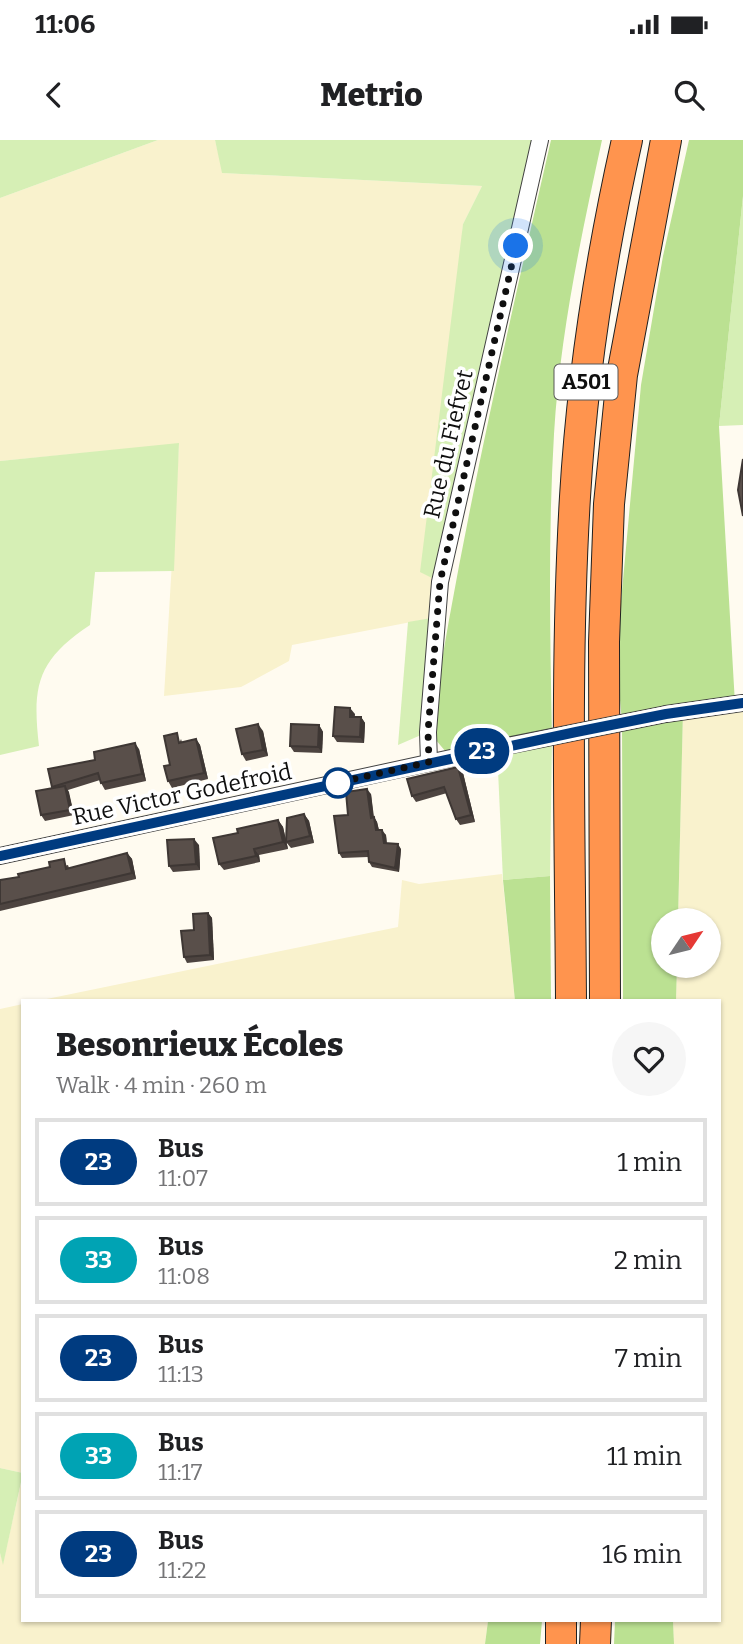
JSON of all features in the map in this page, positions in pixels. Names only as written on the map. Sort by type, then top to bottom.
[{"type":"highway","name":"A501","points":[[571,999],[570,626],[575,496],[587,369],[627,140]]},
{"type":"highway","name":"A501","points":[[605,999],[604,642],[609,504],[622,375],[666,140]]},
{"type":"highway","points":[[636,293],[680,140]]},
{"type":"highway","points":[[561,1622],[561,1644]]},
{"type":"highway","points":[[595,1644],[596,1622]]},
{"type":"street","name":"Rue du Fiefvet","points":[[429,762],[428,732],[440,582],[540,140]]},
{"type":"street","name":"Rue Victor Godefroid","points":[[0,856],[429,762],[666,714],[743,703]]},
{"type":"shaded area","points":[[158,140],[215,140],[223,173],[482,186],[463,224],[437,617],[292,645],[289,661],[241,687],[164,696],[179,444],[0,461],[0,198]]},
{"type":"shaded area","points":[[743,703],[743,1644],[674,1644],[673,1622],[721,1622],[721,999],[676,999],[677,978],[721,978],[721,908],[678,908],[683,711]]},
{"type":"shaded area","points":[[502,874],[515,999],[47,999],[398,927],[402,880],[419,884]]},
{"type":"shaded area","points":[[21,1004],[21,1473],[0,1468],[0,1009]]},
{"type":"shaded area","points":[[21,1483],[21,1622],[488,1622],[485,1644],[0,1644],[0,1553],[3,1563]]},
{"type":"green space","points":[[0,140],[158,140],[0,198]]},
{"type":"green space","points":[[215,140],[540,140],[440,582],[420,572],[463,224],[482,186],[222,173]]},
{"type":"green space","points":[[551,140],[602,140],[572,286],[557,397],[550,548],[552,737],[446,752],[430,733],[442,658],[485,435]]},
{"type":"green space","points":[[689,140],[743,140],[743,196],[719,426],[735,704],[683,711],[678,908],[651,908],[651,978],[677,978],[676,999],[623,999],[622,722],[616,656],[641,385],[663,256]]},
{"type":"green space","points":[[743,196],[743,425],[719,426]]},
{"type":"green space","points":[[179,443],[174,571],[95,572],[90,625],[59,650],[42,676],[37,707],[39,746],[0,755],[0,461]]},
{"type":"green space","points":[[437,617],[428,732],[398,745],[408,622]]},
{"type":"green space","points":[[552,737],[550,876],[503,880],[497,748]]},
{"type":"green space","points":[[550,876],[551,999],[515,999],[503,880]]},
{"type":"green space","points":[[0,1468],[21,1473],[21,1482],[3,1565],[0,1553]]},
{"type":"green space","points":[[488,1622],[542,1622],[540,1644],[485,1644]]},
{"type":"green space","points":[[615,1622],[673,1622],[674,1644],[614,1644]]},
{"type":"building","points":[[743,459],[743,516],[738,490]]},
{"type":"building","points":[[335,707],[350,708],[350,717],[361,717],[360,737],[333,736]]},
{"type":"building","points":[[258,724],[263,750],[242,754],[236,729]]},
{"type":"building","points":[[291,724],[319,725],[318,747],[290,746]]},
{"type":"building","points":[[177,733],[179,743],[196,739],[204,773],[168,781],[164,766],[170,765],[164,736]]},
{"type":"building","points":[[135,743],[142,774],[101,783],[98,773],[52,787],[48,769],[95,760],[94,752]]},
{"type":"building","points":[[458,767],[471,815],[456,819],[444,787],[412,796],[407,779]]},
{"type":"building","points":[[65,786],[70,810],[41,815],[36,791]]},
{"type":"building","points":[[367,789],[371,818],[374,817],[376,830],[382,830],[384,843],[398,844],[395,868],[369,862],[368,851],[339,853],[334,816],[348,815],[346,792]]},
{"type":"building","points":[[304,814],[310,836],[286,842],[287,818]]},
{"type":"building","points":[[278,820],[283,842],[254,849],[256,856],[219,864],[213,838],[238,833],[237,829]]},
{"type":"building","points":[[194,839],[196,864],[169,866],[167,840]]},
{"type":"building","points":[[127,853],[132,873],[0,904],[0,880],[50,867],[49,862],[64,859],[66,869]]},
{"type":"building","points":[[208,913],[210,955],[184,957],[181,931],[194,930],[193,914]]},
{"type":"bus line","name":"23","points":[[0,856],[429,762],[666,714],[743,703]]},
{"type":"route","points":[[338,783],[328,785],[429,762],[428,732],[440,582],[516,246]]}]
